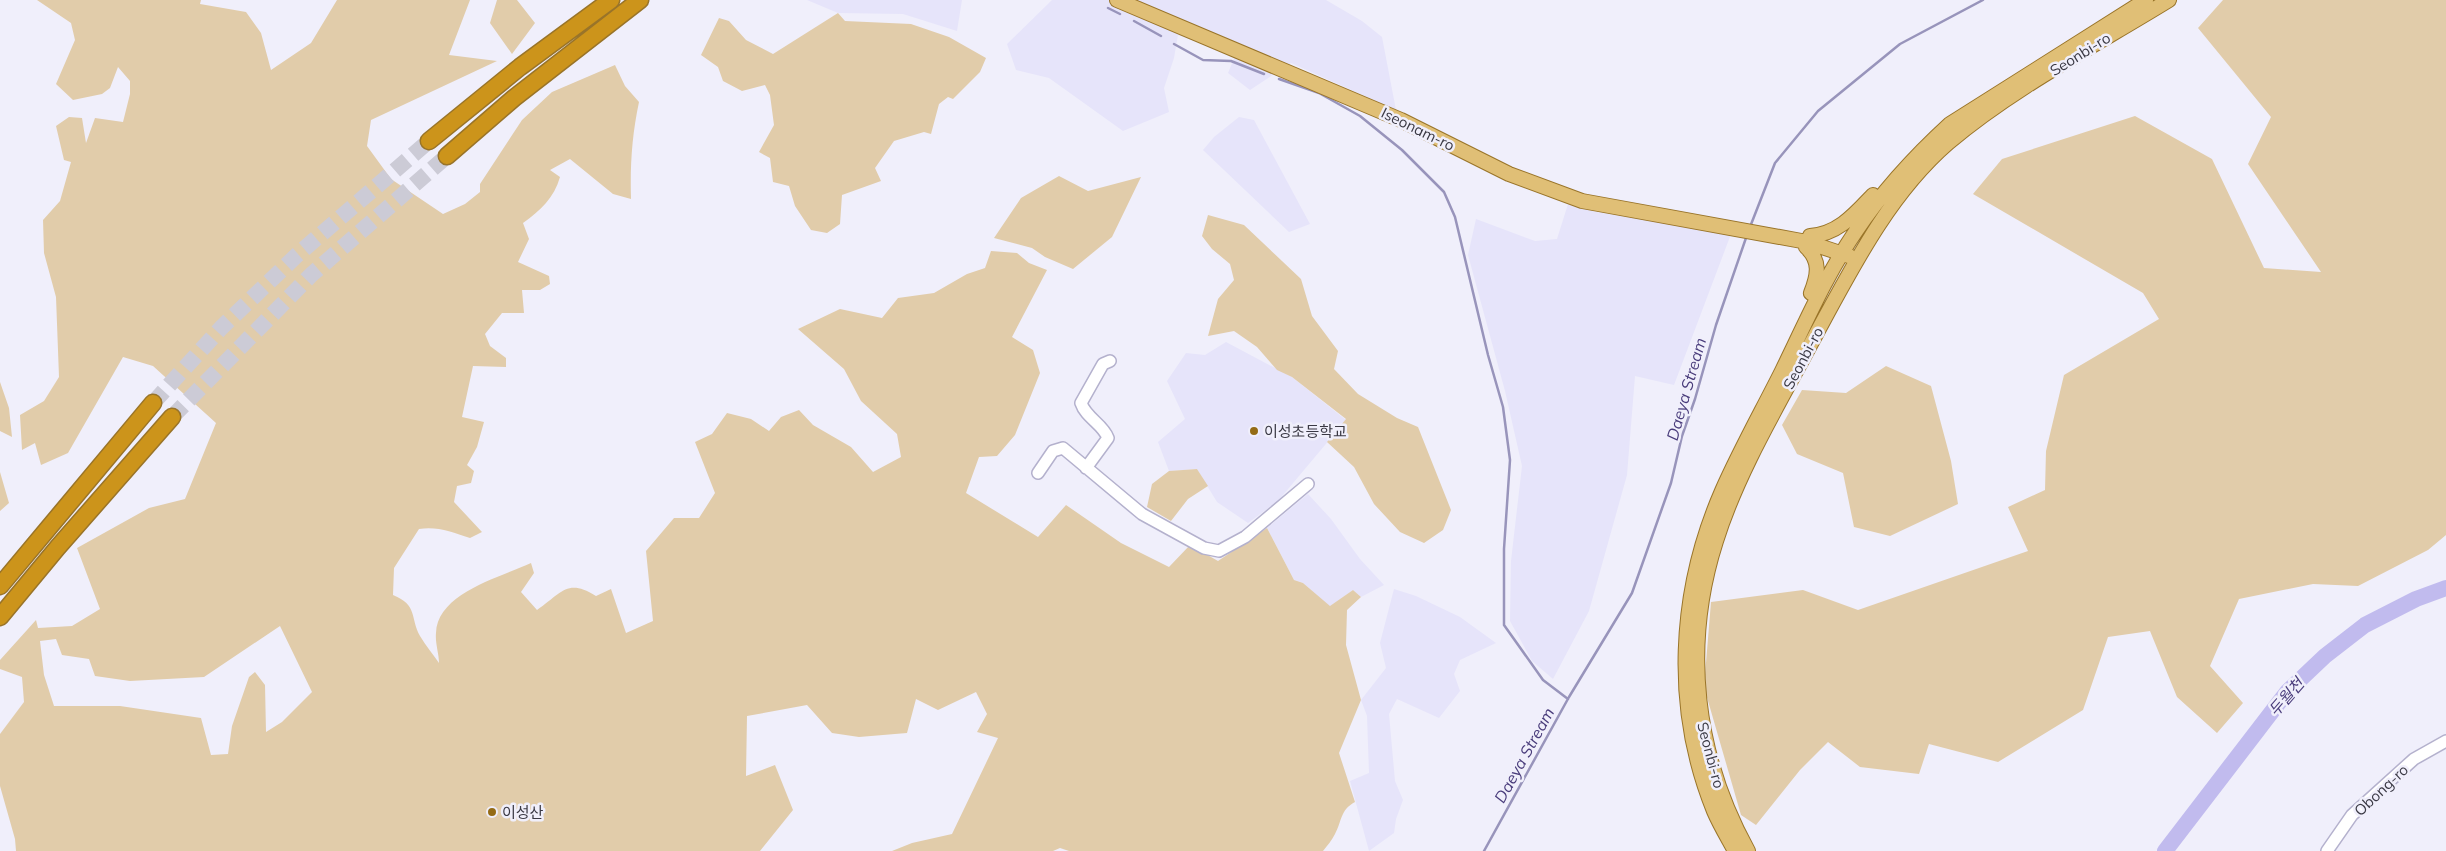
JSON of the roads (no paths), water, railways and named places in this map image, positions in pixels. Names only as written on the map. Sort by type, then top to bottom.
[{"type":"highway","points":[[447,156],[514,98],[638,2]]},
{"type":"highway","points":[[429,141],[520,67],[606,3]]},
{"type":"highway","points":[[0,586],[152,403]]},
{"type":"highway","points":[[0,617],[58,547],[172,417]]},
{"type":"main road","name":"Iseonam-ro","points":[[1117,0],[1401,120],[1518,178],[1582,201],[1807,242]]},
{"type":"main road","name":"Seonbi-ro","points":[[1735,851],[1714,812],[1697,761],[1691,732],[1685,666],[1686,630],[1691,588],[1703,542],[1722,491],[1842,252],[1880,198],[1922,150],[1950,124],[2146,0]]},
{"type":"main road","name":"Seonbi-ro","points":[[1748,851],[1716,783],[1700,721],[1697,661],[1701,602],[1715,542],[1732,498],[1794,376],[1857,259],[1897,200],[1921,171],[1948,144],[2008,99],[2169,0]]},
{"type":"main road","points":[[1818,299],[1811,293],[1817,278],[1818,265],[1814,254],[1806,247],[1810,236],[1824,235],[1846,223],[1873,195],[1880,198]]},
{"type":"main road","points":[[1807,242],[1842,252],[1857,259]]},
{"type":"street","points":[[1086,468],[1108,438],[1106,431],[1083,410],[1081,403],[1103,364],[1110,361]]},
{"type":"street","points":[[1038,473],[1053,451],[1063,448],[1142,514],[1204,548],[1219,551],[1245,537],[1308,484]]},
{"type":"street","name":"Obong-ro","points":[[2327,851],[2352,815],[2414,759],[2446,741]]},
{"type":"waterway","name":"Daeya Stream","points":[[1750,227],[1775,163],[1818,111],[1900,44],[1983,0]]},
{"type":"waterway","points":[[1108,8],[1120,14]]},
{"type":"waterway","points":[[1134,21],[1161,36]]},
{"type":"waterway","points":[[1174,44],[1203,60],[1231,61],[1264,74]]},
{"type":"waterway","points":[[1279,79],[1319,93],[1360,116],[1402,150],[1444,192],[1455,217],[1488,355],[1503,407],[1510,460],[1504,549],[1504,625],[1543,680],[1568,699]]},
{"type":"waterway","name":"Daeya Stream","points":[[1484,851],[1569,697],[1632,593],[1671,483],[1682,436],[1695,399],[1716,325],[1747,235]]},
{"type":"waterway","name":"두월천","points":[[2165,851],[2287,692],[2325,656],[2365,625],[2416,599],[2446,588]]},
{"type":"tunnel","points":[[153,403],[221,328],[297,255],[429,141]]},
{"type":"tunnel","points":[[172,417],[311,275],[447,156]]},
{"type":"place","name":"이성초등학교","points":[[1254,431]]},
{"type":"place","name":"이성산","points":[[492,812]]}]
